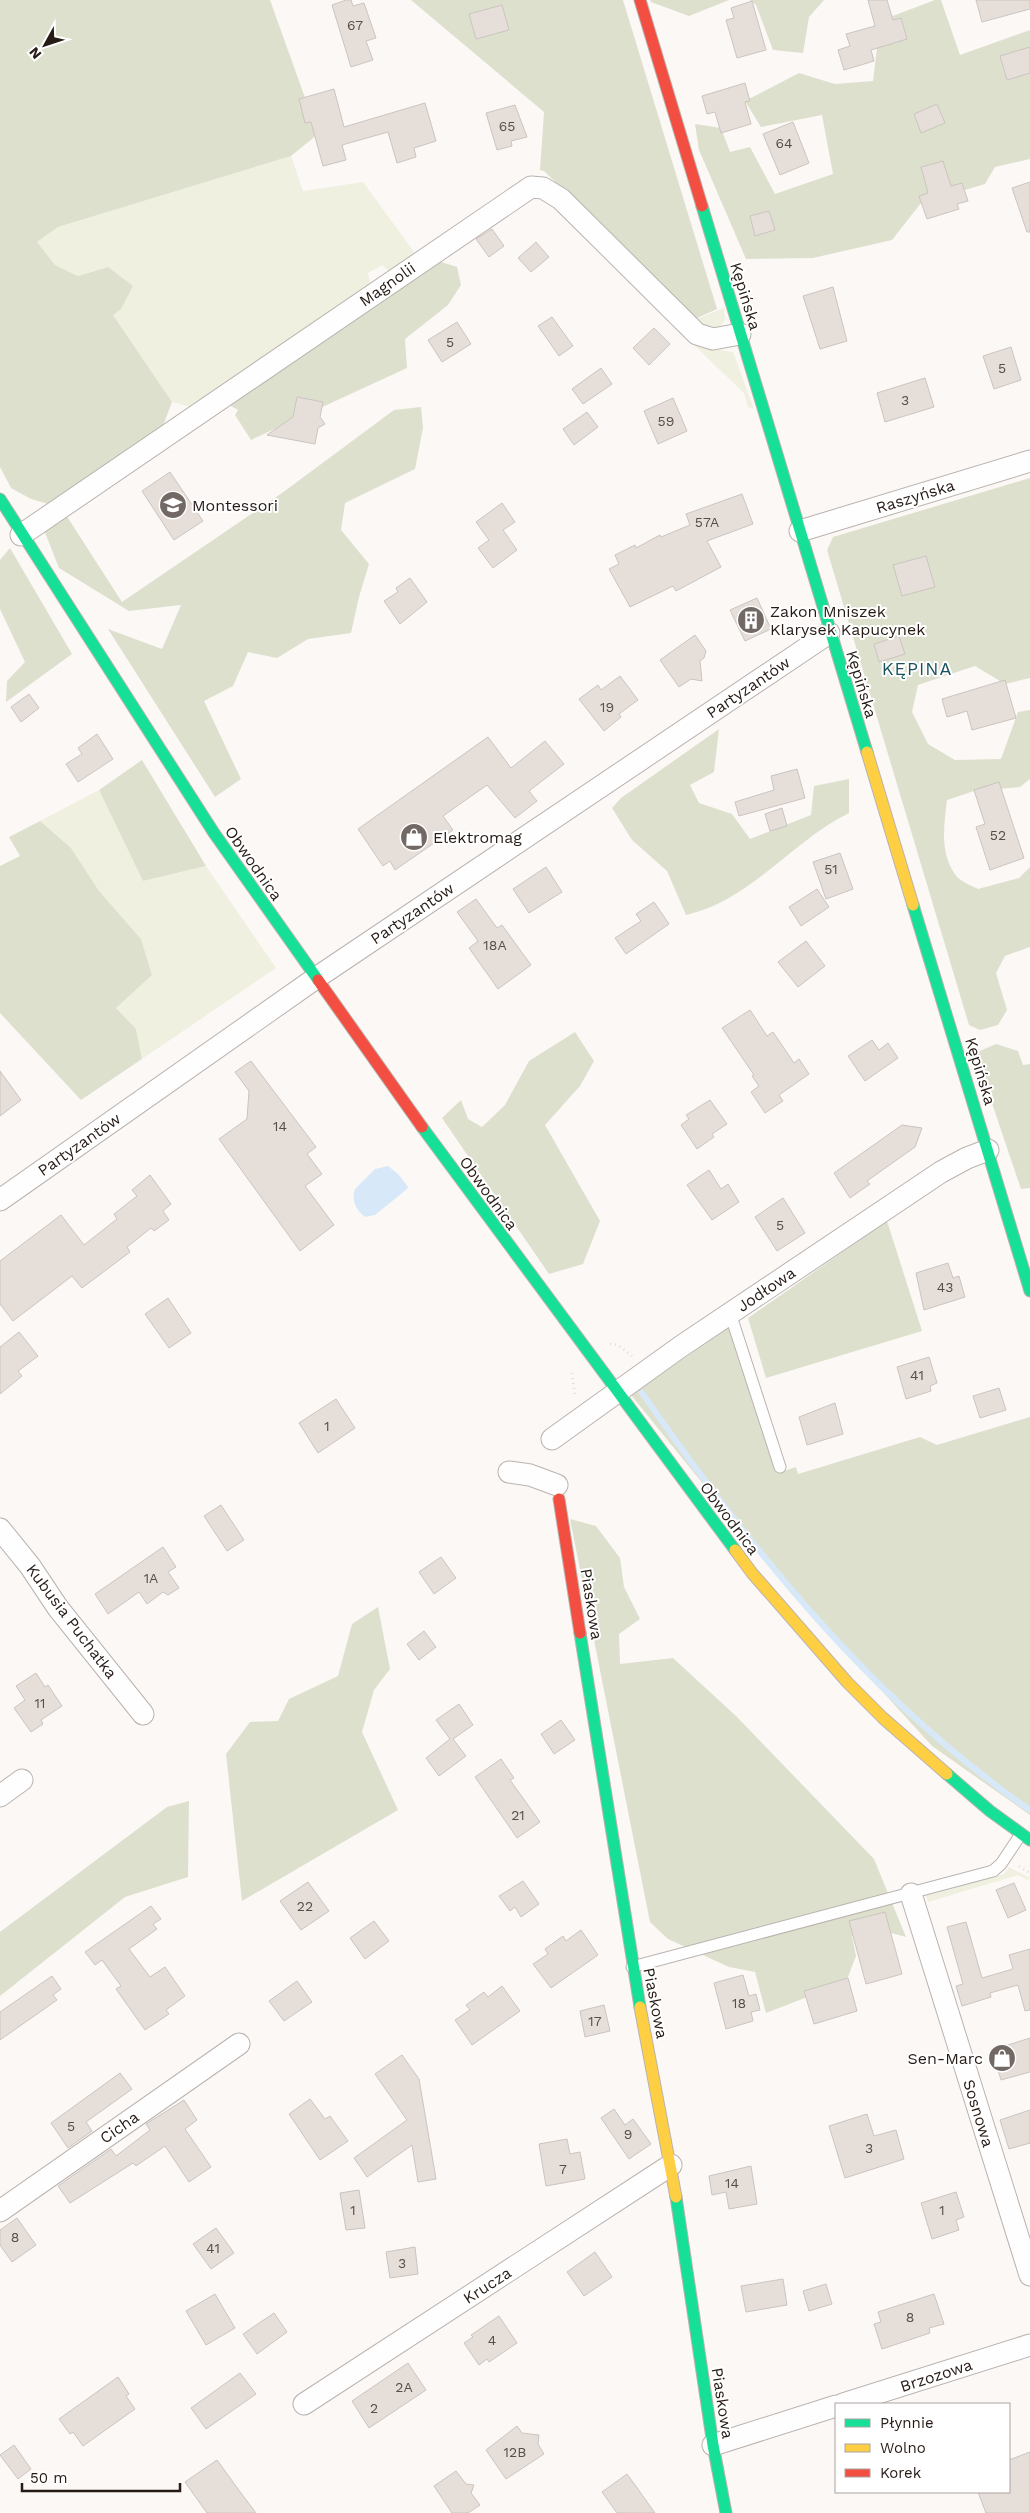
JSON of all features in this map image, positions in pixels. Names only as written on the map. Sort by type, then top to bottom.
[{"type":"street","name":"Kępińska","points":[[640,0],[829,632],[1030,1291]]},
{"type":"street","name":"Magnolii","points":[[21,535],[531,188],[543,188],[561,199],[697,334],[713,339],[740,334]]},
{"type":"street","name":"Raszyńska","points":[[800,531],[1030,461]]},
{"type":"street","name":"Obwodnica","points":[[0,499],[21,535],[214,833],[466,1189],[615,1392],[752,1573],[847,1682],[918,1751],[1025,1837]]},
{"type":"street","name":"Partyzantów","points":[[0,1200],[316,978],[829,632]]},
{"type":"street","name":"Jodłowa","points":[[552,1439],[615,1392],[730,1313],[941,1172],[967,1158],[988,1150]]},
{"type":"street","points":[[509,1472],[530,1475],[558,1492]]},
{"type":"street","name":"Piaskowa","points":[[558,1492],[632,1967],[671,2165],[713,2445],[726,2513]]},
{"type":"street","name":"Kubusia Puchatka","points":[[0,1530],[30,1566],[58,1608],[143,1714]]},
{"type":"street","points":[[0,1796],[22,1780]]},
{"type":"street","name":"Sosnowa","points":[[911,1894],[1030,2275]]},
{"type":"street","name":"Cicha","points":[[0,2211],[239,2044]]},
{"type":"street","name":"Krucza","points":[[304,2404],[671,2165]]},
{"type":"street","name":"Brzozowa","points":[[846,2403],[1030,2345]]},
{"type":"street","points":[[713,2445],[835,2406]]},
{"type":"lane","points":[[730,1313],[780,1467]]},
{"type":"lane","points":[[632,1967],[911,1894],[996,1869],[1025,1837]]},
{"type":"green space","points":[[0,0],[270,0],[318,134],[291,156],[58,227],[37,242],[55,265],[78,276],[108,267],[133,286],[121,309],[113,315],[172,402],[164,423],[156,435],[52,505],[31,499],[11,488],[0,467]]},
{"type":"green space","points":[[411,0],[623,0],[717,309],[695,319],[544,171],[540,170],[544,112]]},
{"type":"green space","points":[[650,0],[729,0],[689,16]]},
{"type":"green space","points":[[750,0],[824,0],[809,17],[803,53],[773,50],[756,5]]},
{"type":"green space","points":[[935,0],[941,0],[960,55],[1030,30],[1030,159],[995,167],[985,184],[921,203],[892,240],[813,258],[746,259],[699,150],[695,124],[721,128],[730,152],[750,147],[775,194],[833,174],[822,115],[761,127],[745,101],[799,73],[835,84],[873,81],[877,48],[890,17]]},
{"type":"green space","points":[[291,156],[303,191],[363,182],[417,256],[391,273],[382,265],[368,273],[371,287],[194,408],[172,402],[113,315],[108,267],[78,276],[55,265],[37,242],[58,227]]},
{"type":"green space","points":[[435,260],[457,267],[461,285],[448,305],[405,339],[407,368],[251,440],[235,415],[238,410],[228,404]]},
{"type":"green space","points":[[724,308],[725,321],[715,331],[692,321]]},
{"type":"green space","points":[[667,319],[714,349],[733,352],[754,409],[748,407],[744,393]]},
{"type":"green space","points":[[421,407],[423,428],[415,469],[345,503],[341,530],[369,564],[351,633],[308,639],[277,658],[248,652],[233,686],[204,701],[241,779],[215,797],[108,629],[162,649],[181,605],[129,611],[59,568],[44,530],[66,515],[122,602],[282,493],[394,410]]},
{"type":"green space","points":[[1030,478],[1030,678],[1005,684],[975,666],[918,685],[912,712],[928,744],[955,760],[1001,759],[1018,712],[1030,710],[1030,779],[1020,787],[974,791],[947,800],[944,830],[945,849],[951,868],[959,879],[978,889],[1019,878],[1030,867],[1030,947],[1005,956],[996,973],[1007,1010],[998,1025],[980,1030],[969,1025],[827,550],[833,537]]},
{"type":"green space","points":[[10,548],[72,654],[6,702],[7,681],[25,662],[0,609],[0,560]]},
{"type":"green space","points":[[719,729],[714,772],[690,785],[699,803],[732,814],[750,839],[811,815],[814,786],[849,779],[849,813],[808,839],[751,884],[709,908],[686,915],[667,871],[632,840],[612,808],[621,798]]},
{"type":"green space","points":[[142,760],[206,866],[143,881],[99,790]]},
{"type":"green space","points":[[99,790],[143,881],[206,866],[276,968],[142,1059],[136,1029],[116,1008],[152,975],[141,939],[99,891],[71,848],[40,821]]},
{"type":"green space","points":[[40,821],[71,848],[99,891],[141,939],[152,975],[116,1008],[136,1029],[142,1059],[81,1100],[0,1013],[0,866],[20,856],[9,837]]},
{"type":"green space","points":[[575,1032],[594,1061],[580,1086],[545,1125],[600,1221],[583,1264],[549,1274],[442,1118],[461,1100],[468,1119],[482,1127],[505,1105],[529,1061]]},
{"type":"green space","points":[[996,1044],[1018,1051],[1023,1065],[1030,1064],[1030,1188],[1021,1189],[975,1053]]},
{"type":"green space","points":[[887,1221],[922,1331],[766,1378],[748,1318]]},
{"type":"green space","points":[[731,1326],[778,1473],[796,1467],[798,1474],[920,1437],[937,1445],[1030,1417],[1030,1815],[932,1746],[780,1579],[631,1395]]},
{"type":"green space","points":[[570,1519],[596,1526],[620,1558],[624,1587],[640,1619],[619,1634],[620,1664],[673,1658],[736,1716],[874,1859],[906,1937],[884,1931],[852,1936],[856,1956],[846,1982],[766,2013],[755,1972],[729,1967],[668,1939],[650,1922]]},
{"type":"green space","points":[[378,1607],[390,1669],[374,1690],[362,1732],[398,1810],[242,1901],[226,1754],[250,1722],[278,1721],[289,1699],[338,1676],[352,1624]]},
{"type":"green space","points":[[189,1801],[188,1877],[125,1897],[0,1996],[0,1932],[167,1807]]},
{"type":"green space","points":[[1009,1867],[1030,1878],[1028,1880],[1018,1875],[928,1902],[926,1896],[1004,1874]]},
{"type":"water","points":[[388,1166],[399,1175],[408,1187],[375,1215],[365,1217],[355,1204],[355,1189],[375,1169]]},
{"type":"building","points":[[351,0],[353,6],[364,3],[376,38],[366,41],[373,60],[351,67],[332,5]]},
{"type":"building","points":[[868,0],[887,0],[893,20],[901,18],[907,39],[871,50],[874,61],[844,70],[838,50],[850,46],[846,34],[875,26]]},
{"type":"building","points":[[976,0],[1030,0],[1030,9],[982,22]]},
{"type":"building","points":[[752,1],[766,50],[737,58],[726,20],[734,18],[731,8]]},
{"type":"building","points":[[502,5],[509,30],[476,39],[469,14]]},
{"type":"building","points":[[1030,47],[1030,73],[1007,80],[1000,56]]},
{"type":"building","points":[[745,83],[750,101],[745,102],[751,124],[721,133],[715,112],[707,114],[702,96]]},
{"type":"building","points":[[334,89],[344,127],[425,103],[436,141],[414,148],[416,157],[397,163],[388,132],[342,145],[346,160],[323,166],[311,122],[305,123],[299,99]]},
{"type":"building","points":[[937,104],[945,123],[921,133],[914,114]]},
{"type":"building","points":[[515,105],[527,137],[511,141],[512,146],[497,150],[486,113]]},
{"type":"building","points":[[793,122],[809,163],[780,175],[763,134]]},
{"type":"building","points":[[943,161],[951,186],[962,183],[968,201],[957,204],[959,209],[927,219],[919,196],[928,193],[921,167]]},
{"type":"building","points":[[1030,182],[1030,232],[1027,232],[1012,188]]},
{"type":"building","points":[[769,211],[775,230],[755,236],[750,216]]},
{"type":"building","points":[[492,229],[504,246],[489,257],[476,239]]},
{"type":"building","points":[[536,242],[549,257],[531,272],[518,258]]},
{"type":"building","points":[[833,287],[847,341],[820,349],[803,296]]},
{"type":"building","points":[[552,317],[573,346],[559,356],[538,326]]},
{"type":"building","points":[[457,322],[471,344],[442,362],[428,340]]},
{"type":"building","points":[[654,328],[670,344],[649,365],[633,348]]},
{"type":"building","points":[[1011,347],[1021,380],[994,389],[983,356]]},
{"type":"building","points":[[601,368],[612,384],[583,404],[572,389]]},
{"type":"building","points":[[925,378],[934,407],[885,422],[877,393]]},
{"type":"building","points":[[297,397],[323,402],[320,417],[325,424],[318,428],[315,444],[267,435],[293,417]]},
{"type":"building","points":[[673,398],[687,431],[658,444],[644,411]]},
{"type":"building","points":[[587,412],[598,427],[574,445],[563,429]]},
{"type":"building","points":[[170,472],[203,521],[174,540],[142,491]]},
{"type":"building","points":[[742,494],[753,524],[707,541],[721,567],[676,591],[673,586],[630,607],[609,569],[619,564],[615,555],[635,545],[636,548],[660,535],[661,537],[690,525],[686,514]]},
{"type":"building","points":[[502,503],[515,522],[503,530],[517,550],[493,568],[478,548],[489,540],[476,522]]},
{"type":"building","points":[[926,556],[935,587],[902,596],[893,565]]},
{"type":"building","points":[[410,578],[427,602],[400,624],[384,601],[398,592],[396,588]]},
{"type":"building","name":"Zakon Mniszek Klarysek Kapucynek","points":[[757,598],[771,629],[745,641],[730,610]]},
{"type":"building","points":[[695,635],[706,651],[704,658],[700,661],[702,681],[691,679],[679,687],[660,660]]},
{"type":"building","points":[[899,636],[905,654],[879,662],[874,644]]},
{"type":"building","points":[[620,676],[638,700],[619,714],[621,717],[604,731],[579,699],[598,685],[601,690]]},
{"type":"building","points":[[1005,680],[1016,718],[972,730],[967,711],[947,717],[942,699]]},
{"type":"building","points":[[29,694],[39,708],[21,722],[11,707]]},
{"type":"building","points":[[97,734],[113,759],[78,782],[66,764],[82,754],[78,748]]},
{"type":"building","points":[[488,737],[511,768],[545,741],[564,764],[529,791],[537,801],[515,818],[487,785],[443,816],[453,830],[395,870],[390,861],[383,866],[358,829]]},
{"type":"building","points":[[797,769],[805,798],[739,816],[735,802],[774,790],[771,776]]},
{"type":"building","points":[[999,782],[1024,858],[990,870],[976,827],[985,824],[974,790]]},
{"type":"building","points":[[782,808],[787,826],[770,831],[765,814]]},
{"type":"building","points":[[840,853],[853,889],[826,899],[813,862]]},
{"type":"building","points":[[546,867],[562,892],[529,913],[513,889]]},
{"type":"building","points":[[817,889],[829,907],[801,926],[789,907]]},
{"type":"building","points":[[476,899],[497,928],[502,925],[531,965],[498,989],[469,948],[478,941],[457,912]]},
{"type":"building","points":[[654,902],[669,924],[626,954],[615,938],[641,921],[636,914]]},
{"type":"building","points":[[806,941],[825,966],[798,987],[778,962]]},
{"type":"building","points":[[750,1010],[767,1036],[773,1032],[794,1063],[799,1059],[809,1074],[779,1095],[783,1101],[765,1113],[751,1092],[759,1086],[752,1076],[754,1075],[722,1028]]},
{"type":"building","points":[[872,1040],[879,1050],[888,1043],[898,1058],[865,1081],[848,1056]]},
{"type":"building","points":[[251,1061],[316,1147],[307,1154],[322,1174],[305,1186],[334,1225],[300,1251],[219,1139],[247,1119],[249,1091],[235,1072]]},
{"type":"building","points":[[0,1071],[21,1100],[0,1116]]},
{"type":"building","points":[[710,1100],[727,1124],[712,1134],[714,1137],[697,1149],[681,1125],[689,1119],[686,1115]]},
{"type":"building","points":[[902,1125],[922,1128],[915,1147],[867,1181],[870,1184],[850,1198],[834,1173]]},
{"type":"building","points":[[709,1170],[721,1189],[728,1184],[739,1202],[712,1220],[687,1185]]},
{"type":"building","points":[[150,1175],[171,1204],[163,1211],[169,1220],[154,1231],[151,1228],[127,1247],[130,1252],[82,1288],[72,1276],[13,1321],[0,1304],[0,1261],[61,1215],[84,1245],[117,1219],[114,1214],[137,1196],[132,1190]]},
{"type":"building","points":[[783,1198],[805,1233],[777,1251],[755,1217]]},
{"type":"building","points":[[948,1263],[953,1278],[959,1276],[965,1297],[924,1310],[916,1273]]},
{"type":"building","points":[[168,1298],[191,1333],[169,1348],[145,1314]]},
{"type":"building","points":[[19,1332],[38,1356],[18,1371],[22,1376],[0,1394],[0,1347]]},
{"type":"building","points":[[929,1357],[937,1383],[930,1386],[931,1391],[906,1399],[897,1367]]},
{"type":"building","points":[[999,1388],[1006,1410],[980,1418],[973,1396]]},
{"type":"building","points":[[336,1399],[355,1428],[318,1453],[299,1423]]},
{"type":"building","points":[[835,1403],[843,1434],[807,1445],[799,1417]]},
{"type":"building","points":[[221,1505],[244,1540],[227,1551],[204,1516]]},
{"type":"building","points":[[163,1547],[176,1567],[168,1572],[179,1588],[168,1595],[163,1592],[147,1604],[139,1592],[108,1614],[95,1594]]},
{"type":"building","points":[[441,1557],[456,1578],[434,1594],[419,1572]]},
{"type":"building","points":[[424,1631],[436,1647],[419,1660],[407,1644]]},
{"type":"building","points":[[36,1673],[45,1687],[48,1685],[62,1706],[41,1720],[43,1724],[31,1732],[14,1708],[25,1700],[16,1686]]},
{"type":"building","points":[[459,1704],[473,1725],[453,1739],[466,1756],[439,1776],[426,1758],[450,1739],[436,1720]]},
{"type":"building","points":[[561,1720],[575,1740],[554,1754],[541,1734]]},
{"type":"building","points":[[501,1759],[514,1778],[510,1780],[540,1822],[517,1838],[475,1777]]},
{"type":"building","points":[[523,1881],[539,1904],[521,1917],[515,1907],[510,1911],[499,1896]]},
{"type":"building","points":[[308,1882],[329,1911],[301,1930],[280,1901]]},
{"type":"building","points":[[1014,1883],[1026,1910],[1008,1918],[996,1890]]},
{"type":"building","points":[[151,1906],[161,1919],[153,1924],[157,1929],[129,1949],[150,1977],[165,1967],[185,1996],[166,2010],[169,2014],[145,2030],[116,1989],[121,1986],[102,1960],[95,1965],[85,1952]]},
{"type":"building","points":[[885,1912],[902,1974],[866,1984],[849,1921]]},
{"type":"building","points":[[374,1921],[389,1941],[365,1959],[350,1938]]},
{"type":"building","points":[[966,1922],[982,1978],[1013,1969],[1009,1955],[1030,1949],[1030,2010],[1025,2011],[1018,1985],[990,1993],[991,1997],[962,2006],[956,1986],[963,1984],[947,1927]]},
{"type":"building","points":[[581,1930],[598,1955],[551,1988],[533,1964],[548,1954],[545,1949],[563,1936],[566,1941]]},
{"type":"building","points":[[743,1975],[749,1996],[756,1994],[760,2010],[751,2012],[753,2021],[726,2029],[714,1983]]},
{"type":"building","points":[[52,1976],[61,1989],[53,1995],[57,2000],[0,2040],[0,2012]]},
{"type":"building","points":[[848,1978],[857,2011],[814,2024],[804,1991]]},
{"type":"building","points":[[297,1981],[312,2002],[284,2021],[269,2001]]},
{"type":"building","points":[[502,1986],[520,2011],[472,2045],[455,2020],[470,2010],[466,2005],[484,1992],[488,1997]]},
{"type":"building","points":[[604,2005],[610,2031],[585,2037],[580,2011]]},
{"type":"building","points":[[1030,2038],[1030,2072],[1001,2080],[992,2050]]},
{"type":"building","points":[[402,2055],[419,2079],[436,2179],[418,2182],[412,2145],[367,2177],[354,2158],[407,2120],[375,2074]]},
{"type":"building","points":[[120,2073],[132,2089],[86,2122],[92,2131],[68,2148],[51,2123]]},
{"type":"building","points":[[310,2099],[325,2119],[330,2116],[348,2141],[320,2160],[289,2114]]},
{"type":"building","points":[[184,2100],[197,2120],[185,2129],[211,2167],[189,2182],[165,2146],[136,2166],[133,2163],[70,2203],[58,2186],[111,2149],[116,2156],[150,2130],[146,2124]]},
{"type":"building","points":[[614,2109],[625,2125],[633,2119],[651,2144],[629,2159],[601,2118]]},
{"type":"building","points":[[1030,2110],[1030,2143],[1009,2149],[1000,2120]]},
{"type":"building","points":[[867,2114],[874,2136],[896,2130],[904,2159],[845,2178],[829,2126]]},
{"type":"building","points":[[567,2139],[570,2154],[580,2152],[585,2179],[546,2186],[539,2144]]},
{"type":"building","points":[[751,2166],[757,2204],[729,2209],[726,2192],[712,2195],[709,2176]]},
{"type":"building","points":[[359,2190],[365,2228],[346,2230],[340,2193]]},
{"type":"building","points":[[956,2192],[964,2217],[956,2220],[959,2230],[932,2239],[921,2203]]},
{"type":"building","points":[[17,2218],[36,2245],[12,2262],[0,2245],[0,2230]]},
{"type":"building","points":[[216,2228],[234,2253],[211,2269],[193,2244]]},
{"type":"building","points":[[415,2247],[418,2274],[390,2278],[386,2252]]},
{"type":"building","points":[[595,2252],[612,2277],[584,2296],[567,2272]]},
{"type":"building","points":[[783,2279],[787,2305],[746,2312],[741,2286]]},
{"type":"building","points":[[826,2284],[832,2304],[809,2311],[803,2291]]},
{"type":"building","points":[[215,2294],[235,2328],[206,2345],[186,2311]]},
{"type":"building","points":[[934,2294],[944,2324],[929,2328],[930,2333],[882,2349],[874,2324],[881,2322],[878,2312]]},
{"type":"building","points":[[274,2313],[287,2332],[257,2354],[243,2334]]},
{"type":"building","points":[[499,2316],[517,2343],[489,2362],[487,2359],[479,2365],[464,2343],[473,2337],[471,2335]]},
{"type":"building","points":[[408,2363],[426,2390],[369,2428],[352,2401]]},
{"type":"building","points":[[240,2373],[256,2394],[206,2429],[191,2408]]},
{"type":"building","points":[[118,2377],[129,2394],[126,2396],[135,2409],[83,2446],[73,2432],[70,2434],[59,2419]]},
{"type":"building","points":[[517,2426],[522,2433],[539,2435],[538,2444],[544,2454],[506,2479],[486,2450]]},
{"type":"building","points":[[14,2445],[31,2469],[18,2479],[0,2455]]},
{"type":"building","points":[[1030,2452],[1030,2513],[986,2513],[978,2493],[1010,2493],[1010,2460]]},
{"type":"building","points":[[217,2460],[256,2513],[207,2513],[185,2482]]},
{"type":"building","points":[[456,2471],[466,2484],[474,2485],[471,2493],[480,2505],[468,2513],[452,2513],[434,2486]]},
{"type":"building","points":[[627,2474],[655,2513],[617,2513],[602,2492]]},
{"type":"waterway","points":[[642,1393],[726,1509],[817,1619],[866,1671],[918,1721],[972,1767],[1030,1810]]},
{"type":"traffic: fast","points":[[702,206],[867,752]]},
{"type":"traffic: fast","points":[[0,499],[214,833],[318,980]]},
{"type":"traffic: fast","points":[[913,905],[1030,1291]]},
{"type":"traffic: fast","points":[[422,1127],[735,1550]]},
{"type":"traffic: fast","points":[[580,1633],[640,2007]]},
{"type":"traffic: fast","points":[[947,1774],[990,1811],[1030,1840]]},
{"type":"traffic: fast","points":[[676,2197],[713,2445],[726,2513]]},
{"type":"traffic: slow","points":[[867,752],[913,905]]},
{"type":"traffic: slow","points":[[735,1550],[752,1573],[847,1682],[883,1718],[947,1774]]},
{"type":"traffic: slow","points":[[640,2007],[676,2197]]},
{"type":"traffic: jam","points":[[640,0],[702,206]]},
{"type":"traffic: jam","points":[[318,980],[422,1127]]},
{"type":"traffic: jam","points":[[559,1499],[580,1633]]},
{"type":"place","name":"Montessori","points":[[173,505]]},
{"type":"place","name":"Zakon Mniszek Klarysek Kapucynek","points":[[751,620]]},
{"type":"place","name":"Elektromag","points":[[414,837]]},
{"type":"place","name":"Sen-Marc","points":[[1002,2058]]},
{"type":"district","name":"KĘPINA","points":[[917,669]]}]
